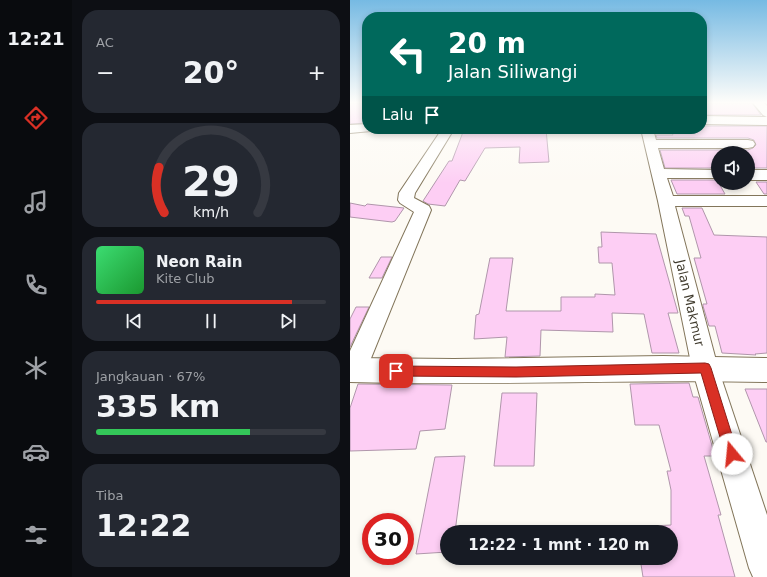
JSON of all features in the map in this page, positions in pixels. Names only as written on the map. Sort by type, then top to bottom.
[{"type":"street","points":[[445,134],[407,192],[406,200],[423,210],[352,370],[508,372],[705,368],[767,370]]},
{"type":"street","points":[[648,137],[748,144]]},
{"type":"street","name":"Jalan Makmur","points":[[648,137],[666,201],[705,368],[767,568]]},
{"type":"street","points":[[659,173],[711,174]]},
{"type":"street","points":[[755,175],[767,175]]},
{"type":"street","points":[[666,201],[767,201]]},
{"type":"building","points":[[707,130],[767,130],[767,168],[755,168],[756,145],[754,140],[748,138],[657,138],[656,135],[707,134]]},
{"type":"building","points":[[462,134],[546,134],[549,162],[519,163],[520,147],[485,148],[465,181],[460,180],[445,206],[428,204],[423,201],[449,161],[452,161]]},
{"type":"building","points":[[660,150],[711,150],[711,168],[665,168]]},
{"type":"building","points":[[671,180],[711,180],[711,190],[723,190],[725,194],[677,194]]},
{"type":"building","points":[[756,182],[767,182],[767,194],[764,194]]},
{"type":"building","points":[[350,203],[365,206],[367,204],[404,208],[395,221],[392,222],[350,217]]},
{"type":"building","points":[[682,208],[702,208],[714,235],[767,237],[767,353],[755,354],[756,355],[722,353],[715,326],[709,326],[703,306],[703,304],[707,304],[694,258],[701,258],[689,216],[685,216]]},
{"type":"building","points":[[601,232],[656,234],[678,313],[668,313],[679,353],[652,353],[644,314],[612,313],[613,332],[541,330],[540,356],[505,357],[507,337],[474,339],[476,315],[479,314],[490,258],[513,258],[506,311],[561,311],[561,297],[595,297],[595,294],[615,295],[612,263],[599,263],[598,247],[602,247]]},
{"type":"building","points":[[381,257],[392,257],[382,278],[369,278]]},
{"type":"building","points":[[356,307],[369,307],[350,347],[350,319]]},
{"type":"building","points":[[689,383],[693,397],[698,397],[715,456],[704,456],[721,515],[718,515],[735,577],[643,577],[641,565],[678,565],[678,525],[671,525],[671,490],[667,471],[671,471],[659,425],[635,425],[630,384]]},
{"type":"building","points":[[358,384],[452,385],[445,429],[420,431],[416,449],[350,451],[350,408]]},
{"type":"building","points":[[745,389],[767,389],[767,442],[766,442]]},
{"type":"building","points":[[502,393],[537,393],[534,466],[494,466]]},
{"type":"building","points":[[465,456],[456,525],[440,525],[440,552],[416,554],[435,457]]},
{"type":"route","points":[[396,371],[516,372],[705,368],[732,454]]}]
